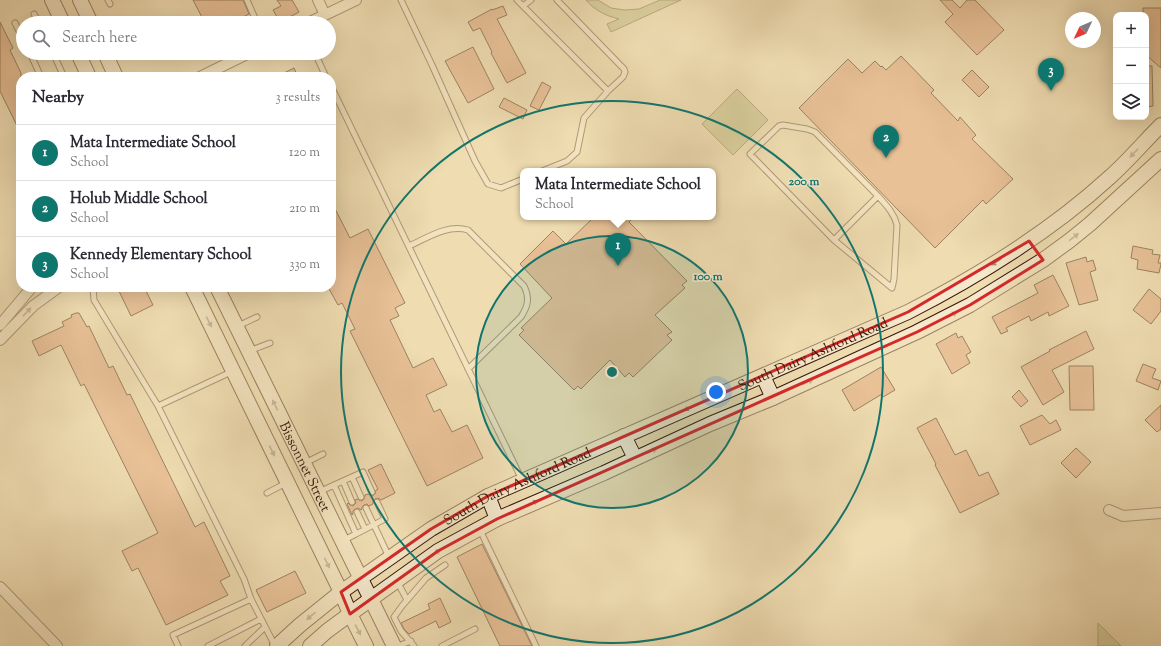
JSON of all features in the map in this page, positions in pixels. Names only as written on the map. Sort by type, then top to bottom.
[{"type":"main road","points":[[52,0],[60,16]]},
{"type":"main road","points":[[80,0],[88,16]]},
{"type":"main road","points":[[81,60],[87,72]]},
{"type":"main road","points":[[108,60],[114,72]]},
{"type":"main road","name":"South Dairy Ashford Road","points":[[276,646],[341,592],[431,529],[488,496],[908,312],[965,281],[1029,241],[1072,210],[1111,177],[1161,125]]},
{"type":"main road","name":"South Dairy Ashford Road","points":[[310,646],[327,631],[438,551],[479,528],[710,424],[773,398],[917,332],[970,305],[1043,260],[1090,224],[1161,159]]},
{"type":"main road","points":[[1029,241],[1043,260]]},
{"type":"main road","name":"Bissonnet Street","points":[[194,292],[366,646]]},
{"type":"main road","name":"Bissonnet Street","points":[[219,292],[370,600],[388,619],[394,646]]},
{"type":"main road","points":[[908,312],[917,332]]},
{"type":"main road","points":[[230,366],[248,351]]},
{"type":"main road","points":[[763,376],[773,398]]},
{"type":"main road","points":[[624,436],[635,458]]},
{"type":"main road","points":[[488,496],[498,519]]},
{"type":"street","points":[[318,0],[325,14]]},
{"type":"street","points":[[321,16],[356,0]]},
{"type":"street","points":[[210,72],[235,60]]},
{"type":"street","points":[[0,325],[28,292]]},
{"type":"street","points":[[0,340],[32,306],[52,292]]},
{"type":"street","points":[[1109,510],[1123,516],[1161,514]]},
{"type":"street","points":[[0,587],[58,646]]},
{"type":"lane","points":[[247,0],[254,16]]},
{"type":"lane","points":[[401,0],[432,64],[475,161],[488,184],[502,188],[520,180]]},
{"type":"lane","points":[[517,0],[608,91]]},
{"type":"lane","points":[[523,6],[531,0]]},
{"type":"lane","points":[[550,168],[567,161],[577,152],[584,118],[608,91],[623,77],[625,72],[624,69],[557,0]]},
{"type":"lane","points":[[33,60],[39,72]]},
{"type":"lane","points":[[56,60],[62,72]]},
{"type":"lane","points":[[318,60],[324,72]]},
{"type":"lane","points":[[336,96],[522,481]]},
{"type":"lane","points":[[783,125],[807,129],[815,132],[878,196],[892,211],[897,225],[894,280],[892,288],[834,240],[750,154],[779,126],[783,125]]},
{"type":"lane","points":[[834,240],[878,196]]},
{"type":"lane","points":[[408,246],[442,231],[461,228],[468,230],[520,283],[527,293],[528,301],[526,309],[521,317],[468,369]]},
{"type":"lane","points":[[93,292],[94,300],[158,406],[244,579],[251,599],[276,646]]},
{"type":"lane","points":[[236,326],[257,317]]},
{"type":"lane","points":[[248,351],[270,342]]},
{"type":"lane","points":[[158,406],[230,366]]},
{"type":"lane","points":[[303,463],[324,454]]},
{"type":"lane","points":[[318,493],[363,472],[372,492]]},
{"type":"lane","points":[[352,477],[361,497]]},
{"type":"lane","points":[[343,481],[352,502]]},
{"type":"lane","points":[[267,492],[288,483]]},
{"type":"lane","points":[[334,485],[356,534]]},
{"type":"lane","points":[[342,541],[385,520],[377,502]]},
{"type":"lane","points":[[366,508],[390,558]]},
{"type":"lane","points":[[357,512],[365,529]]},
{"type":"lane","points":[[479,528],[536,646]]},
{"type":"lane","points":[[419,565],[426,578]]},
{"type":"lane","points":[[413,644],[388,619],[426,578],[445,565]]},
{"type":"lane","points":[[396,581],[407,600]]},
{"type":"lane","points":[[178,646],[173,635],[251,599]]},
{"type":"lane","points":[[208,646],[261,619]]},
{"type":"lane","points":[[245,646],[265,627]]},
{"type":"lane","points":[[442,646],[475,628]]},
{"type":"lane","points":[[398,646],[413,644]]},
{"type":"highlighted area","points":[[1029,241],[1043,260],[970,305],[917,332],[497,519],[438,551],[350,614],[341,592],[431,529],[488,496],[908,312]]},
{"type":"shaded area","points":[[586,0],[598,0],[611,8],[625,10],[639,9],[660,0],[681,0],[611,32],[607,24],[619,19],[601,12]]},
{"type":"shaded area","points":[[737,89],[768,120],[733,155],[702,124]]},
{"type":"shaded area","points":[[1098,623],[1121,646],[1098,646]]},
{"type":"building","points":[[193,0],[243,0],[249,14],[245,16],[201,16]]},
{"type":"building","points":[[277,0],[292,0],[299,12],[291,16],[276,16],[273,10],[281,6]]},
{"type":"building","points":[[940,0],[952,0],[960,8],[967,0],[975,0],[1004,30],[977,55],[945,22],[953,14]]},
{"type":"building","points":[[503,6],[507,15],[497,19],[526,73],[507,83],[480,28],[473,31],[468,22],[492,9]]},
{"type":"building","points":[[1143,8],[1161,8],[1161,68],[1149,58],[1149,12],[1143,12]]},
{"type":"building","points":[[0,22],[13,48],[10,50],[21,72],[16,72],[16,124],[0,91]]},
{"type":"building","points":[[473,47],[494,89],[468,103],[445,61]]},
{"type":"building","points":[[901,56],[934,90],[931,93],[958,121],[960,117],[976,135],[972,139],[1013,179],[986,204],[983,200],[935,248],[799,108],[848,59],[862,73],[875,61],[886,70]]},
{"type":"building","points":[[1149,66],[1152,66],[1153,106],[1149,107]]},
{"type":"building","points":[[294,68],[296,72],[286,72]]},
{"type":"building","points":[[972,70],[989,87],[979,97],[962,80]]},
{"type":"building","points":[[542,82],[551,87],[539,110],[530,106]]},
{"type":"building","points":[[504,98],[527,110],[523,119],[499,107]]},
{"type":"building","points":[[336,211],[350,238],[368,229],[405,303],[395,308],[399,316],[390,320],[413,368],[433,358],[447,385],[426,395],[434,412],[440,409],[452,432],[467,425],[483,458],[427,486],[350,331],[355,329],[342,303],[338,305],[331,292],[336,292]]},
{"type":"building","points":[[591,220],[631,220],[629,222],[687,281],[682,285],[685,288],[655,315],[672,332],[667,335],[672,340],[633,377],[629,373],[625,377],[610,360],[581,389],[578,386],[574,390],[519,335],[524,330],[521,328],[552,298],[520,264],[553,231],[566,244]]},
{"type":"building","points":[[1133,246],[1153,250],[1152,254],[1160,255],[1158,263],[1161,263],[1159,273],[1137,269],[1138,260],[1131,258]]},
{"type":"building","points":[[1086,257],[1087,262],[1093,260],[1096,270],[1090,272],[1098,300],[1079,305],[1066,263]]},
{"type":"building","points":[[1053,275],[1069,306],[1049,316],[1048,312],[1031,321],[1029,316],[1006,328],[1008,331],[1001,334],[992,317],[1038,293],[1034,285]]},
{"type":"building","points":[[1149,289],[1161,299],[1161,311],[1151,324],[1133,310]]},
{"type":"building","points":[[119,292],[146,292],[153,305],[131,316]]},
{"type":"building","points":[[79,313],[87,327],[89,326],[109,368],[113,366],[127,395],[130,394],[195,527],[204,522],[230,576],[220,581],[228,595],[166,625],[138,568],[132,571],[122,551],[158,533],[84,384],[81,386],[61,345],[39,356],[32,341],[64,326],[62,322],[72,317],[71,315]]},
{"type":"building","points":[[1086,331],[1094,349],[1052,370],[1064,392],[1043,405],[1021,367],[1050,351],[1049,350]]},
{"type":"building","points":[[956,333],[958,338],[962,336],[971,352],[966,355],[970,363],[952,374],[936,344]]},
{"type":"building","points":[[1143,364],[1156,369],[1152,378],[1161,381],[1158,390],[1136,381]]},
{"type":"building","points":[[1069,366],[1093,366],[1094,410],[1070,410]]},
{"type":"building","points":[[881,367],[895,390],[883,397],[882,394],[854,411],[842,390]]},
{"type":"building","points":[[1019,390],[1028,401],[1021,407],[1012,397]]},
{"type":"building","points":[[1161,405],[1161,429],[1157,432],[1145,420]]},
{"type":"building","points":[[1042,415],[1050,424],[1056,420],[1061,430],[1030,445],[1020,426]]},
{"type":"building","points":[[936,418],[955,455],[966,450],[979,476],[988,472],[999,494],[960,513],[917,428]]},
{"type":"building","points":[[1076,448],[1091,462],[1076,478],[1061,463]]},
{"type":"building","points":[[381,464],[395,493],[381,500],[378,498],[375,499],[373,504],[369,506],[367,504],[364,505],[361,510],[358,508],[355,509],[352,515],[347,504],[348,503],[353,506],[356,503],[355,500],[357,499],[362,501],[365,495],[368,494],[372,496],[375,494],[376,490],[378,489],[368,470]]},
{"type":"building","points":[[482,544],[532,646],[500,646],[457,557]]},
{"type":"building","points":[[295,571],[306,593],[267,612],[256,590]]},
{"type":"building","points":[[440,598],[451,622],[439,628],[436,621],[409,634],[404,629],[401,623],[430,609],[428,604]]},
{"type":"place","name":"Kennedy Elementary School","points":[[1051,91]]},
{"type":"place","name":"Holub Middle School","points":[[886,158]]},
{"type":"place","name":"Mata Intermediate School","points":[[618,266]]}]
